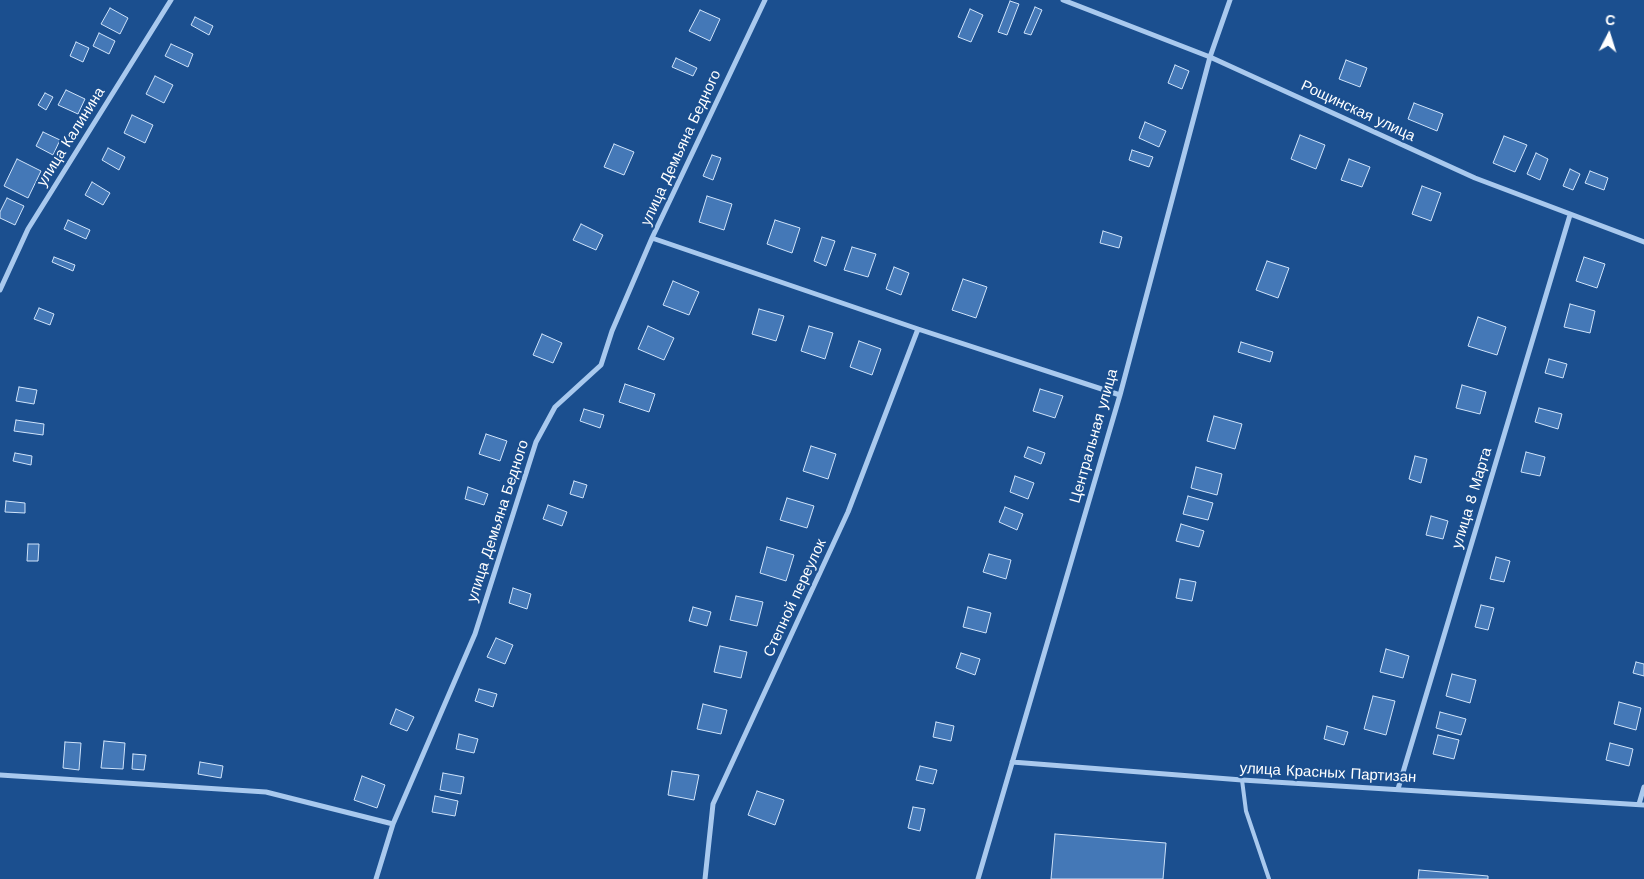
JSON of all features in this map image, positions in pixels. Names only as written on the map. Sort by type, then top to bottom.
[{"type":"street","name":"улица Калинина","points":[[0,290],[28,229],[171,0]]},
{"type":"street","name":"улица Демьяна Бедного","points":[[376,879],[393,824],[475,634],[536,442],[555,407],[601,365],[612,331],[652,238],[765,0]]},
{"type":"street","name":"Рощинская улица","points":[[1064,0],[1210,57],[1475,178],[1644,242]]},
{"type":"street","name":"Центральная улица","points":[[978,879],[1120,394],[1210,57],[1230,0]]},
{"type":"street","name":"улица 8 Марта","points":[[1398,789],[1570,215]]},
{"type":"street","points":[[652,238],[918,329],[1120,394]]},
{"type":"street","name":"Степной переулок","points":[[705,879],[713,804],[848,512],[918,329]]},
{"type":"street","name":"улица Красных Партизан","points":[[1012,762],[1242,780],[1641,805]]},
{"type":"street","points":[[0,775],[266,792],[393,824]]},
{"type":"street","points":[[1641,805],[1644,787]]},
{"type":"lane","points":[[1242,780],[1246,811],[1269,879]]},
{"type":"building","points":[[1010,1],[1019,4],[1007,35],[998,32]]},
{"type":"building","points":[[1035,7],[1042,10],[1031,35],[1024,33]]},
{"type":"building","points":[[110,8],[128,18],[120,34],[101,24]]},
{"type":"building","points":[[970,9],[983,15],[971,42],[958,37]]},
{"type":"building","points":[[700,10],[720,19],[710,41],[689,31]]},
{"type":"building","points":[[195,17],[213,26],[209,35],[191,25]]},
{"type":"building","points":[[99,33],[115,41],[109,54],[93,46]]},
{"type":"building","points":[[76,42],[89,48],[83,62],[70,56]]},
{"type":"building","points":[[171,44],[193,54],[188,67],[165,56]]},
{"type":"building","points":[[676,58],[697,68],[693,76],[672,67]]},
{"type":"building","points":[[1346,60],[1367,68],[1360,87],[1339,79]]},
{"type":"building","points":[[1175,65],[1189,71],[1182,89],[1168,83]]},
{"type":"building","points":[[155,76],[173,85],[164,103],[146,94]]},
{"type":"building","points":[[66,90],[85,99],[78,114],[58,105]]},
{"type":"building","points":[[45,93],[53,97],[46,110],[38,105]]},
{"type":"building","points":[[1414,103],[1443,114],[1437,131],[1408,119]]},
{"type":"building","points":[[132,115],[153,125],[145,143],[124,133]]},
{"type":"building","points":[[1145,122],[1166,131],[1159,147],[1139,138]]},
{"type":"building","points":[[43,132],[60,140],[53,155],[36,146]]},
{"type":"building","points":[[1300,135],[1325,145],[1316,169],[1291,159]]},
{"type":"building","points":[[1504,136],[1527,145],[1515,172],[1493,163]]},
{"type":"building","points":[[614,144],[634,152],[624,175],[604,167]]},
{"type":"building","points":[[108,148],[125,157],[119,170],[102,160]]},
{"type":"building","points":[[1132,150],[1153,157],[1149,167],[1129,160]]},
{"type":"building","points":[[1536,153],[1548,159],[1540,180],[1527,174]]},
{"type":"building","points":[[712,155],[721,158],[713,180],[703,176]]},
{"type":"building","points":[[17,159],[41,171],[28,198],[4,186]]},
{"type":"building","points":[[1349,159],[1370,167],[1362,187],[1341,180]]},
{"type":"building","points":[[1570,169],[1580,174],[1573,190],[1563,186]]},
{"type":"building","points":[[1590,171],[1608,178],[1604,190],[1585,183]]},
{"type":"building","points":[[92,182],[110,193],[103,205],[85,195]]},
{"type":"building","points":[[1422,186],[1441,193],[1431,221],[1412,214]]},
{"type":"building","points":[[707,196],[732,204],[724,230],[699,222]]},
{"type":"building","points":[[7,198],[24,206],[15,225],[0,218],[0,212]]},
{"type":"building","points":[[68,220],[90,230],[86,239],[64,229]]},
{"type":"building","points":[[775,220],[800,228],[792,253],[767,244]]},
{"type":"building","points":[[581,224],[603,235],[596,250],[573,240]]},
{"type":"building","points":[[1103,231],[1122,237],[1119,248],[1100,243]]},
{"type":"building","points":[[822,237],[835,241],[826,266],[814,261]]},
{"type":"building","points":[[852,247],[876,254],[868,277],[844,270]]},
{"type":"building","points":[[54,257],[75,265],[73,271],[52,262]]},
{"type":"building","points":[[1584,257],[1605,264],[1597,288],[1576,281]]},
{"type":"building","points":[[1267,261],[1289,268],[1278,298],[1256,290]]},
{"type":"building","points":[[894,267],[909,273],[901,295],[886,289]]},
{"type":"building","points":[[963,279],[987,287],[976,318],[952,310]]},
{"type":"building","points":[[673,281],[699,292],[689,315],[663,305]]},
{"type":"building","points":[[1570,304],[1595,311],[1590,333],[1564,327]]},
{"type":"building","points":[[39,308],[54,314],[50,325],[34,319]]},
{"type":"building","points":[[759,309],[784,316],[776,341],[752,334]]},
{"type":"building","points":[[1478,317],[1506,327],[1497,355],[1468,346]]},
{"type":"building","points":[[648,326],[674,338],[664,360],[638,349]]},
{"type":"building","points":[[809,326],[833,333],[825,359],[801,351]]},
{"type":"building","points":[[542,334],[562,343],[553,363],[533,355]]},
{"type":"building","points":[[859,341],[881,349],[872,375],[850,367]]},
{"type":"building","points":[[1241,342],[1273,352],[1270,362],[1238,352]]},
{"type":"building","points":[[1549,359],[1567,364],[1563,378],[1545,373]]},
{"type":"building","points":[[625,384],[655,394],[649,412],[619,402]]},
{"type":"building","points":[[1462,385],[1486,392],[1480,414],[1456,408]]},
{"type":"building","points":[[19,387],[37,390],[34,404],[16,401]]},
{"type":"building","points":[[1040,389],[1063,396],[1055,418],[1033,411]]},
{"type":"building","points":[[1539,408],[1562,414],[1558,429],[1535,422]]},
{"type":"building","points":[[584,409],[604,415],[600,428],[580,421]]},
{"type":"building","points":[[1214,416],[1242,424],[1235,449],[1207,441]]},
{"type":"building","points":[[16,420],[44,424],[43,435],[14,431]]},
{"type":"building","points":[[486,434],[507,441],[500,461],[479,454]]},
{"type":"building","points":[[811,446],[836,454],[828,479],[803,471]]},
{"type":"building","points":[[1028,447],[1045,453],[1041,464],[1024,457]]},
{"type":"building","points":[[1526,452],[1545,457],[1540,476],[1521,472]]},
{"type":"building","points":[[15,453],[32,456],[31,465],[13,461]]},
{"type":"building","points":[[1415,456],[1427,459],[1421,483],[1409,479]]},
{"type":"building","points":[[1196,467],[1222,474],[1217,495],[1191,488]]},
{"type":"building","points":[[1015,476],[1034,483],[1028,499],[1010,492]]},
{"type":"building","points":[[574,481],[587,485],[583,498],[570,494]]},
{"type":"building","points":[[468,487],[488,494],[484,505],[465,499]]},
{"type":"building","points":[[1188,496],[1213,503],[1208,520],[1183,514]]},
{"type":"building","points":[[787,498],[814,506],[807,528],[780,520]]},
{"type":"building","points":[[6,501],[25,503],[25,513],[5,512]]},
{"type":"building","points":[[548,505],[567,512],[562,526],[543,519]]},
{"type":"building","points":[[1005,507],[1023,514],[1017,530],[999,522]]},
{"type":"building","points":[[1431,516],[1448,521],[1443,539],[1426,535]]},
{"type":"building","points":[[1181,524],[1204,531],[1199,547],[1176,541]]},
{"type":"building","points":[[28,544],[39,544],[38,561],[27,561]]},
{"type":"building","points":[[767,547],[794,555],[786,581],[760,573]]},
{"type":"building","points":[[989,554],[1011,560],[1006,579],[983,572]]},
{"type":"building","points":[[1496,557],[1510,561],[1504,582],[1490,579]]},
{"type":"building","points":[[1180,579],[1196,582],[1192,601],[1176,598]]},
{"type":"building","points":[[513,588],[531,594],[527,609],[509,603]]},
{"type":"building","points":[[736,596],[763,602],[757,626],[730,620]]},
{"type":"building","points":[[1481,605],[1494,608],[1488,630],[1475,627]]},
{"type":"building","points":[[693,607],[711,612],[707,626],[689,621]]},
{"type":"building","points":[[968,607],[991,613],[986,633],[963,627]]},
{"type":"building","points":[[496,638],[513,645],[505,664],[487,657]]},
{"type":"building","points":[[720,646],[747,652],[741,678],[714,672]]},
{"type":"building","points":[[1386,649],[1409,656],[1403,678],[1380,672]]},
{"type":"building","points":[[961,653],[980,659],[975,675],[956,668]]},
{"type":"building","points":[[1636,662],[1644,664],[1644,676],[1633,673]]},
{"type":"building","points":[[1452,674],[1476,680],[1470,703],[1446,696]]},
{"type":"building","points":[[479,689],[497,694],[493,707],[475,701]]},
{"type":"building","points":[[1373,696],[1395,701],[1386,735],[1364,729]]},
{"type":"building","points":[[1619,702],[1641,708],[1636,730],[1614,724]]},
{"type":"building","points":[[703,704],[727,710],[721,734],[697,729]]},
{"type":"building","points":[[396,709],[414,717],[407,731],[390,724]]},
{"type":"building","points":[[1440,712],[1466,719],[1461,735],[1436,728]]},
{"type":"building","points":[[936,722],[954,726],[951,741],[933,737]]},
{"type":"building","points":[[1327,726],[1348,732],[1344,745],[1324,739]]},
{"type":"building","points":[[459,734],[478,739],[474,753],[456,749]]},
{"type":"building","points":[[1438,735],[1459,740],[1454,759],[1433,754]]},
{"type":"building","points":[[104,741],[125,743],[123,769],[101,768]]},
{"type":"building","points":[[65,742],[81,743],[79,770],[63,768]]},
{"type":"building","points":[[1610,743],[1633,749],[1629,766],[1606,760]]},
{"type":"building","points":[[133,754],[146,755],[144,770],[132,769]]},
{"type":"building","points":[[200,762],[223,766],[221,778],[198,774]]},
{"type":"building","points":[[920,766],[937,770],[933,784],[916,780]]},
{"type":"building","points":[[672,771],[699,775],[694,800],[668,795]]},
{"type":"building","points":[[443,773],[464,777],[461,794],[440,790]]},
{"type":"building","points":[[362,776],[385,785],[377,808],[354,800]]},
{"type":"building","points":[[757,791],[784,800],[775,825],[748,815]]},
{"type":"building","points":[[435,796],[458,801],[455,816],[432,812]]},
{"type":"building","points":[[913,807],[925,809],[920,831],[908,828]]},
{"type":"building","points":[[1055,834],[1166,843],[1163,879],[1051,879]]},
{"type":"building","points":[[1419,870],[1488,876],[1488,879],[1418,879]]}]
